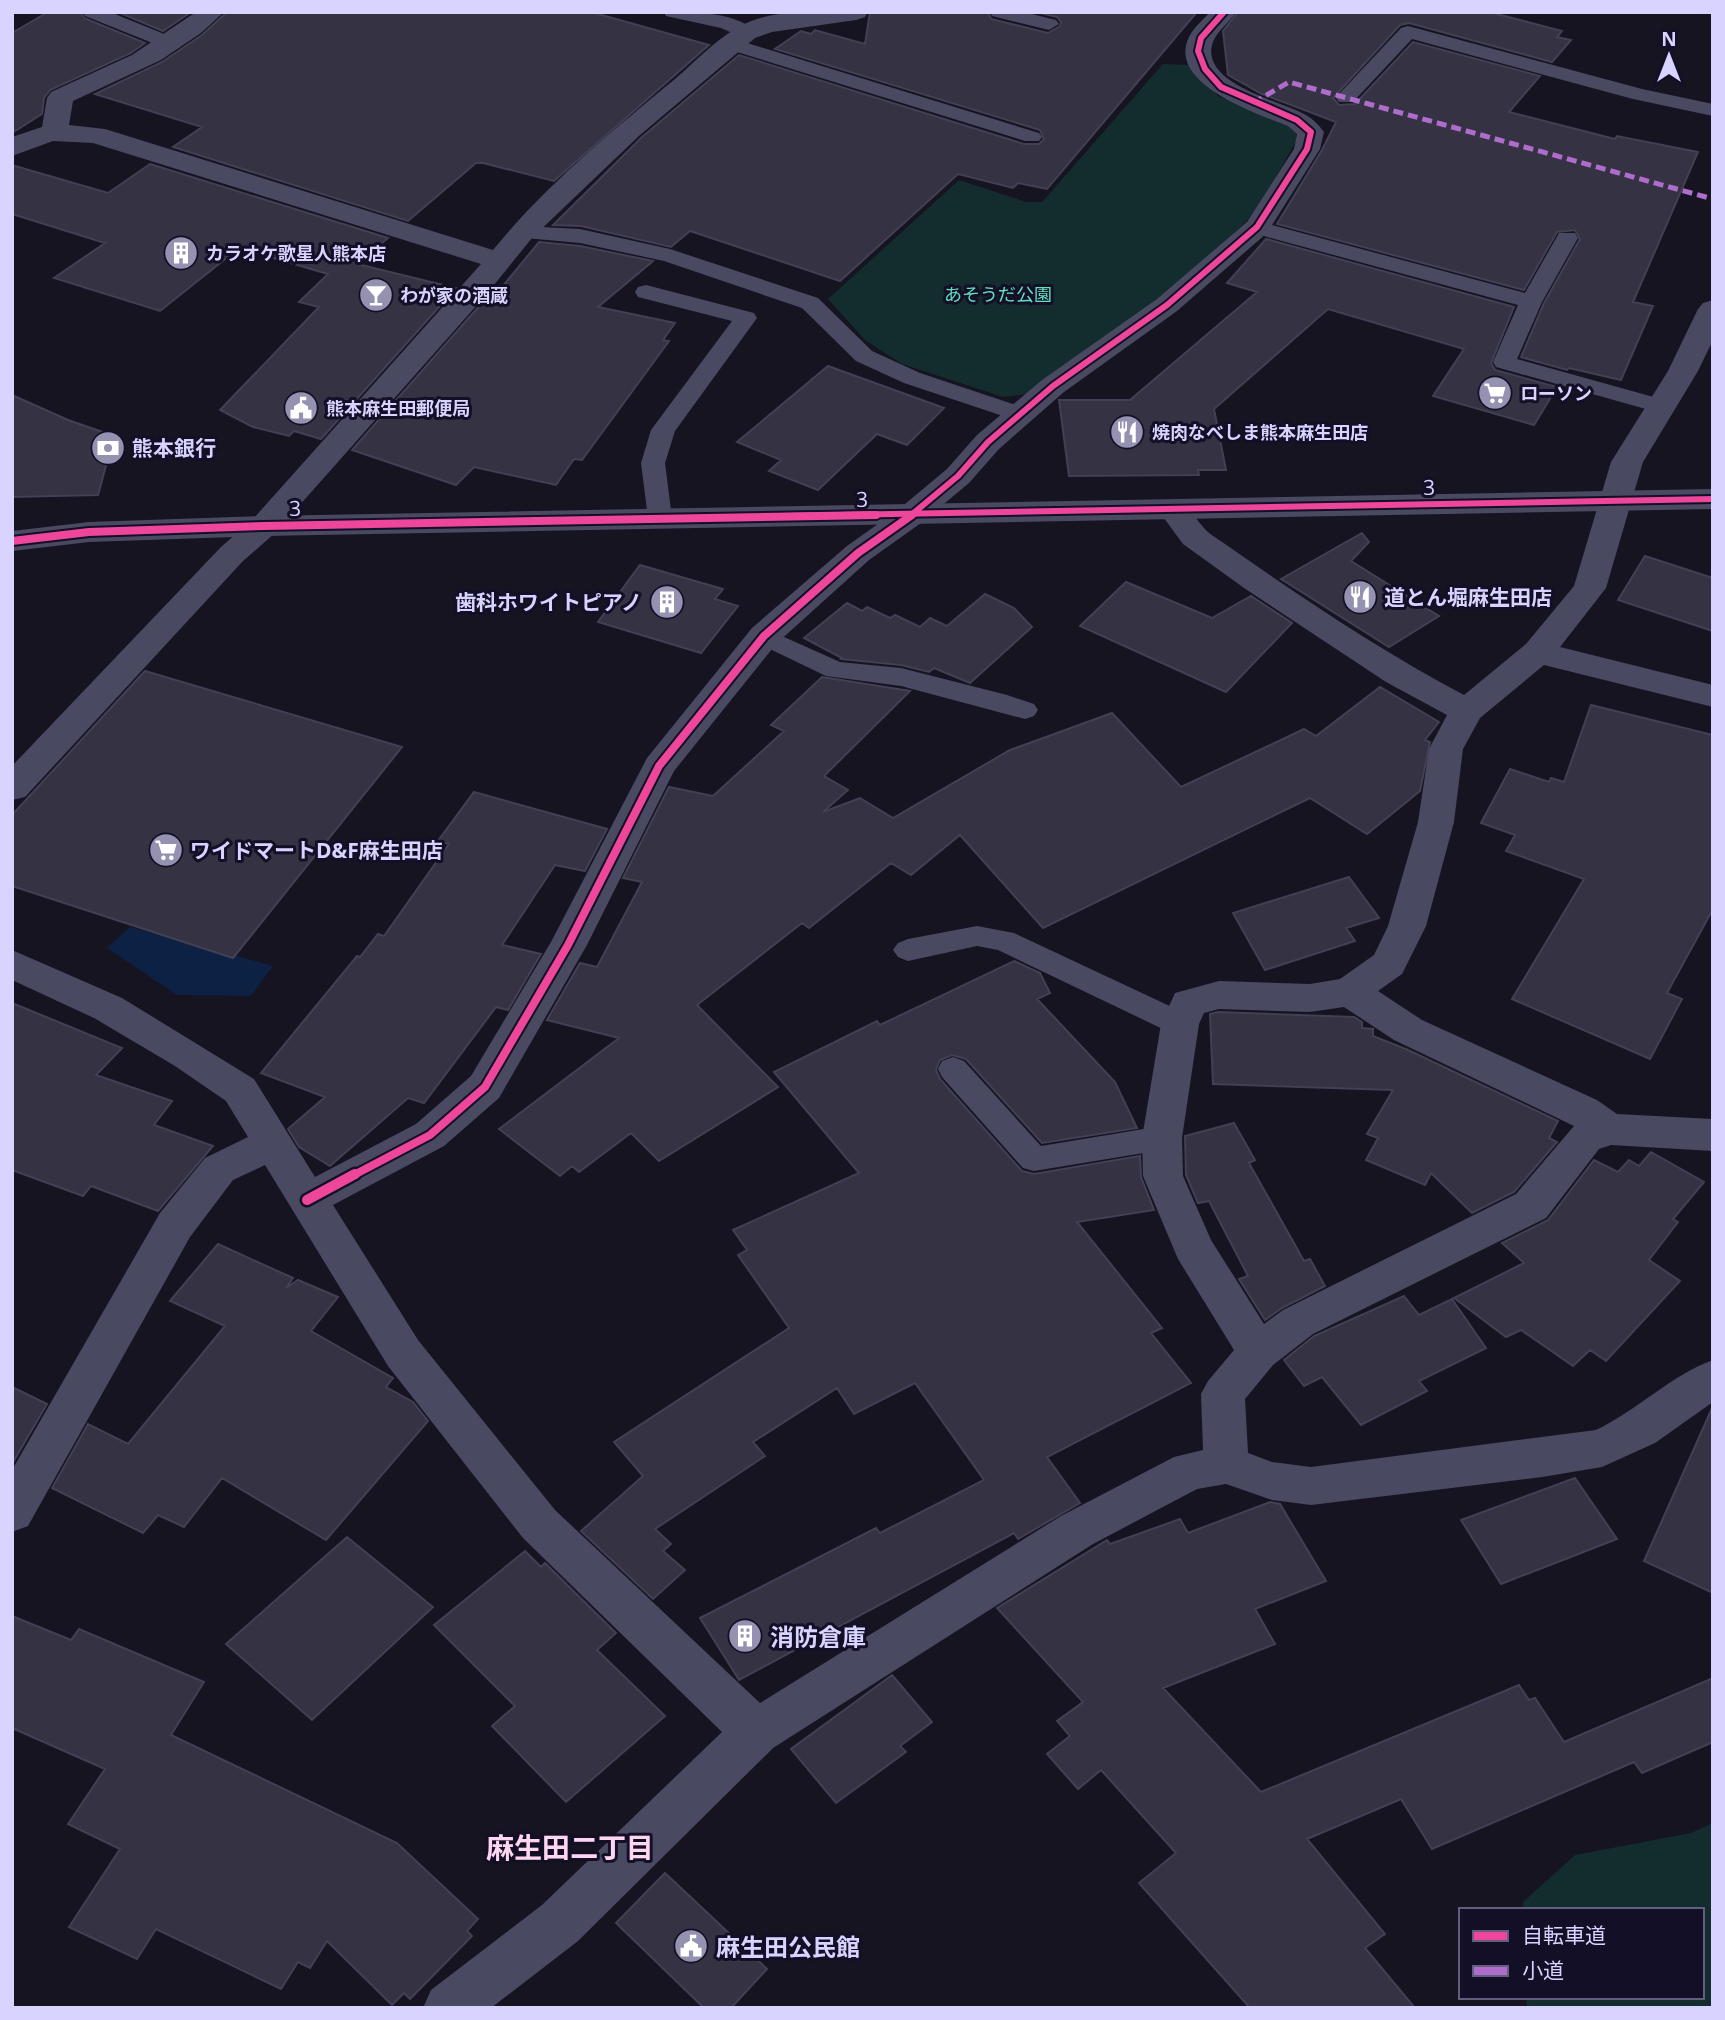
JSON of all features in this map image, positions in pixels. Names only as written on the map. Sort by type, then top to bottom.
[{"type":"street","points":[[55,131],[60,98],[72,89],[128,67],[172,44],[212,12]]},
{"type":"street","points":[[12,788],[232,554],[264,526],[522,232],[631,129],[745,28],[856,12]]},
{"type":"street","points":[[307,1200],[430,1135],[485,1087],[568,945],[659,766],[764,636],[859,554],[910,516],[958,475],[988,442],[1053,386],[1167,305],[1211,264],[1257,227],[1307,149],[1311,132],[1297,120],[1253,103],[1221,86],[1205,69],[1198,51],[1200,37],[1224,12]]},
{"type":"street","points":[[12,148],[30,138],[55,131],[96,135],[499,261]]},
{"type":"street","points":[[1258,1352],[1193,1247],[1163,1176],[1162,1138],[1180,1024],[1189,1003],[1219,995],[1310,998],[1350,992],[1389,964],[1407,926],[1436,822],[1446,749],[1467,711],[1538,652],[1590,588],[1627,463],[1683,371],[1713,309]]},
{"type":"street","name":"3","points":[[12,541],[89,532],[264,526],[1713,499]]},
{"type":"street","points":[[1174,510],[1194,537],[1256,581],[1398,674],[1467,711]]},
{"type":"street","points":[[1538,652],[1713,696]]},
{"type":"street","points":[[12,964],[107,1008],[240,1090],[403,1353],[539,1524],[756,1732]]},
{"type":"street","points":[[1350,992],[1408,1030],[1583,1111],[1609,1129]]},
{"type":"street","points":[[1226,1465],[1223,1394],[1258,1352],[1298,1322],[1531,1206],[1585,1138],[1609,1129],[1713,1135]]},
{"type":"street","points":[[12,1512],[175,1225],[219,1169],[274,1142]]},
{"type":"street","points":[[449,2008],[560,1923],[756,1732],[1077,1530],[1190,1471],[1226,1465],[1272,1481],[1311,1486],[1542,1458],[1602,1448],[1639,1430],[1713,1378]]},
{"type":"lane","points":[[92,12],[172,44]]},
{"type":"lane","points":[[673,12],[745,28],[1032,138]]},
{"type":"lane","points":[[999,12],[1049,24]]},
{"type":"lane","points":[[1346,98],[1408,32],[1640,95],[1713,110]]},
{"type":"lane","points":[[1257,227],[1531,303]]},
{"type":"lane","points":[[522,232],[580,236],[670,257],[810,303],[864,356],[912,378],[1020,414]]},
{"type":"lane","points":[[1567,238],[1531,303],[1504,362],[1660,406]]},
{"type":"lane","points":[[660,518],[653,463],[663,430],[746,318],[772,290]]},
{"type":"lane","points":[[646,292],[746,318]]},
{"type":"lane","points":[[764,636],[835,670],[901,677],[1025,710]]},
{"type":"lane","points":[[908,950],[977,936],[1004,940],[1180,1024]]},
{"type":"lane","points":[[953,1069],[1034,1159],[1162,1138]]},
{"type":"green space","name":"あそうだ公園","points":[[1163,64],[1192,65],[1218,96],[1287,125],[1296,133],[1296,141],[1262,203],[1243,225],[1161,300],[1028,394],[1003,397],[902,364],[865,340],[828,299],[959,180],[1026,202],[1042,202]]},
{"type":"green space","points":[[1713,1823],[1713,2008],[1527,2008],[1526,1999],[1704,1999],[1704,1908],[1523,1908],[1523,1902],[1575,1855],[1691,1833]]},
{"type":"water","points":[[130,927],[273,966],[251,996],[177,995],[107,948]]},
{"type":"building","points":[[48,12],[81,12],[84,18],[145,43],[131,53],[50,90],[44,98],[42,114],[12,133],[12,33]]},
{"type":"building","points":[[118,12],[191,12],[163,31]]},
{"type":"building","points":[[227,12],[591,12],[709,45],[554,181],[476,163],[408,221],[173,147],[202,127],[95,94],[162,62],[202,35]]},
{"type":"building","points":[[870,12],[988,12],[991,19],[1048,33],[1060,26],[1061,22],[1057,17],[1036,12],[1197,12],[1047,189],[1018,183],[1013,188],[958,174],[840,281],[690,231],[671,247],[581,226],[553,225],[642,137],[739,55],[1024,144],[1039,144],[1044,139],[1040,130],[775,49],[801,31],[811,34],[815,30],[865,44]]},
{"type":"building","points":[[1238,12],[1489,12],[1562,31],[1557,37],[1571,40],[1552,62],[1409,23],[1400,25],[1333,98],[1339,105],[1355,104],[1413,42],[1540,76],[1509,112],[1615,139],[1617,136],[1698,152],[1633,302],[1653,306],[1621,380],[1569,368],[1567,370],[1521,357],[1544,303],[1580,239],[1575,230],[1557,232],[1524,290],[1277,224],[1336,122],[1262,94],[1228,75],[1223,31]]},
{"type":"building","points":[[150,164],[388,238],[357,264],[456,288],[321,439],[294,431],[289,436],[253,427],[220,410],[319,307],[299,302],[328,274],[239,248],[160,311],[54,278],[105,243],[12,214],[12,165],[108,193]]},
{"type":"building","points":[[1266,239],[1514,307],[1491,363],[1495,370],[1557,387],[1534,425],[1433,396],[1464,349],[1328,309],[1214,409],[1226,470],[1198,470],[1199,475],[1069,476],[1059,400],[1130,400],[1257,292],[1227,283]]},
{"type":"building","points":[[539,242],[580,246],[653,261],[598,307],[675,323],[663,340],[669,341],[582,460],[574,459],[556,485],[474,467],[456,485],[352,450],[488,296],[494,297]]},
{"type":"building","points":[[828,366],[944,408],[907,445],[877,434],[818,490],[769,471],[781,460],[737,442]]},
{"type":"building","points":[[12,395],[68,420],[114,436],[98,495],[12,497]]},
{"type":"building","name":"道とん堀麻生田店","points":[[1362,533],[1369,542],[1351,561],[1439,616],[1389,647],[1281,579]]},
{"type":"building","points":[[1645,556],[1713,578],[1713,631],[1618,600]]},
{"type":"building","name":"歯科ホワイトピアノ","points":[[640,565],[723,589],[715,599],[738,606],[701,653],[598,622]]},
{"type":"building","points":[[1126,582],[1212,618],[1251,596],[1292,623],[1226,692],[1080,626]]},
{"type":"building","points":[[985,594],[1014,608],[1032,627],[970,683],[934,668],[929,672],[901,665],[841,659],[804,638],[847,603],[862,611],[867,607],[890,618],[895,615],[920,627],[930,618],[947,626]]},
{"type":"building","name":"ワイドマートD&F麻生田店","points":[[145,671],[402,747],[233,958],[12,886],[12,815]]},
{"type":"building","points":[[822,677],[910,691],[824,776],[848,790],[823,812],[860,798],[893,818],[1010,750],[1112,713],[1181,787],[1304,729],[1316,736],[1380,687],[1439,722],[1425,740],[1430,742],[1420,791],[1367,834],[1310,798],[1043,928],[960,835],[911,875],[891,863],[809,928],[802,923],[697,1005],[778,1087],[659,1161],[631,1133],[579,1172],[572,1166],[560,1176],[499,1129],[619,1038],[547,1020],[580,963],[597,967],[642,882],[623,878],[669,787],[713,796],[784,731],[771,725]]},
{"type":"building","points":[[1591,705],[1713,735],[1713,909],[1667,993],[1682,999],[1650,1059],[1512,999],[1584,879],[1506,851],[1515,835],[1481,823],[1510,769],[1549,782],[1551,778],[1564,782]]},
{"type":"building","points":[[474,792],[607,829],[585,871],[555,865],[502,945],[541,954],[508,1010],[496,1007],[424,1103],[408,1098],[330,1166],[299,1147],[288,1129],[325,1097],[261,1073],[357,956],[360,957],[378,934],[384,936],[449,844],[438,841]]},
{"type":"building","points":[[1349,877],[1379,918],[1346,928],[1355,941],[1265,970],[1233,913]]},
{"type":"building","points":[[1014,961],[1040,973],[1050,993],[1037,999],[1115,1082],[1137,1128],[1042,1143],[966,1059],[952,1055],[940,1060],[936,1070],[940,1079],[1022,1171],[1034,1174],[1140,1156],[1141,1177],[1154,1210],[1077,1222],[1162,1328],[1151,1333],[1191,1383],[1047,1457],[1080,1503],[1018,1539],[1014,1533],[739,1680],[700,1618],[876,1528],[880,1533],[984,1480],[915,1383],[854,1414],[837,1388],[753,1442],[765,1456],[655,1529],[671,1544],[663,1551],[685,1570],[653,1599],[581,1531],[643,1476],[614,1442],[789,1328],[738,1255],[747,1250],[733,1230],[859,1173],[774,1072],[877,1021],[880,1025]]},
{"type":"building","points":[[12,1003],[122,1048],[96,1075],[172,1101],[154,1125],[213,1146],[158,1211],[91,1186],[83,1196],[12,1170]]},
{"type":"building","points":[[1218,1012],[1354,1017],[1362,1022],[1362,1028],[1373,1029],[1373,1036],[1558,1121],[1549,1138],[1557,1142],[1514,1192],[1472,1213],[1431,1173],[1425,1185],[1366,1160],[1378,1138],[1367,1134],[1393,1090],[1213,1084],[1210,1014]]},
{"type":"building","points":[[1234,1123],[1255,1160],[1249,1163],[1304,1261],[1310,1259],[1325,1286],[1265,1320],[1239,1279],[1248,1276],[1209,1201],[1198,1203],[1186,1175],[1185,1136]]},
{"type":"building","points":[[1651,1152],[1704,1182],[1673,1219],[1678,1222],[1649,1260],[1680,1281],[1606,1361],[1590,1350],[1573,1366],[1521,1330],[1506,1337],[1454,1298],[1524,1263],[1502,1243],[1548,1220],[1594,1160],[1618,1172],[1629,1160],[1639,1166]]},
{"type":"building","points":[[218,1244],[293,1278],[286,1288],[298,1280],[338,1297],[311,1331],[393,1378],[386,1387],[413,1402],[428,1421],[326,1540],[222,1478],[184,1527],[158,1515],[143,1533],[52,1488],[88,1424],[128,1444],[225,1326],[170,1301]]},
{"type":"building","points":[[1404,1296],[1419,1315],[1452,1299],[1486,1348],[1419,1381],[1427,1391],[1361,1425],[1322,1377],[1304,1386],[1284,1360],[1314,1336]]},
{"type":"building","points":[[12,1387],[47,1404],[12,1464]]},
{"type":"building","points":[[1713,1406],[1713,1593],[1644,1561]]},
{"type":"building","points":[[1575,1478],[1617,1539],[1501,1584],[1461,1520]]},
{"type":"building","points":[[1270,1502],[1280,1504],[1326,1581],[1255,1609],[1275,1644],[1163,1688],[1261,1792],[1519,1685],[1529,1700],[1535,1698],[1564,1742],[1713,1678],[1713,1742],[1642,1773],[1634,1762],[1432,1849],[1401,1799],[1307,1839],[1385,1934],[1365,1948],[1415,2008],[1250,2008],[1139,1883],[1176,1853],[1101,1770],[1078,1789],[1047,1754],[1070,1736],[1057,1721],[1083,1702],[997,1608],[1107,1540],[1110,1544],[1180,1519],[1188,1533]]},
{"type":"building","points":[[347,1537],[433,1607],[312,1720],[226,1644]]},
{"type":"building","points":[[525,1551],[541,1567],[545,1563],[616,1633],[597,1650],[665,1716],[566,1802],[492,1726],[515,1706],[434,1625]]},
{"type":"building","points":[[12,1616],[71,1640],[79,1629],[204,1682],[171,1735],[397,1843],[478,1919],[467,1931],[472,1936],[410,1999],[404,1993],[392,2005],[327,1941],[310,1968],[298,1962],[281,1989],[156,1929],[137,1959],[69,1927],[120,1849],[68,1824],[105,1769],[12,1728]]},
{"type":"building","points":[[892,1675],[932,1722],[900,1746],[906,1752],[836,1803],[791,1749]]},
{"type":"building","name":"麻生田公民館","points":[[665,1873],[767,1969],[731,2008],[704,2008],[616,1923]]},
{"type":"marked path","points":[[1253,103],[1289,82],[1713,199]]},
{"type":"cycle path","points":[[307,1200],[430,1135],[485,1087],[568,945],[659,766],[764,636],[858,553],[910,516],[958,476],[988,442],[1053,386],[1167,305],[1257,227],[1307,149],[1311,132],[1297,120],[1221,87],[1205,69],[1198,51],[1201,38],[1224,12]]},
{"type":"cycle path","points":[[12,541],[89,532],[264,526],[1713,499]]},
{"type":"place","name":"カラオケ歌星人熊本店","points":[[181,253]]},
{"type":"place","name":"わが家の酒蔵","points":[[376,295]]},
{"type":"place","name":"ローソン","points":[[1495,393]]},
{"type":"place","name":"熊本麻生田郵便局","points":[[301,408]]},
{"type":"place","name":"焼肉なべしま熊本麻生田店","points":[[1127,432]]},
{"type":"place","name":"熊本銀行","points":[[108,448]]},
{"type":"place","name":"道とん堀麻生田店","points":[[1360,597]]},
{"type":"place","name":"歯科ホワイトピアノ","points":[[667,602]]},
{"type":"place","name":"ワイドマートD&F麻生田店","points":[[166,850]]},
{"type":"place","name":"消防倉庫","points":[[745,1636]]},
{"type":"place","name":"麻生田公民館","points":[[691,1946]]},
{"type":"district","name":"麻生田二丁目","points":[[570,1847]]}]
